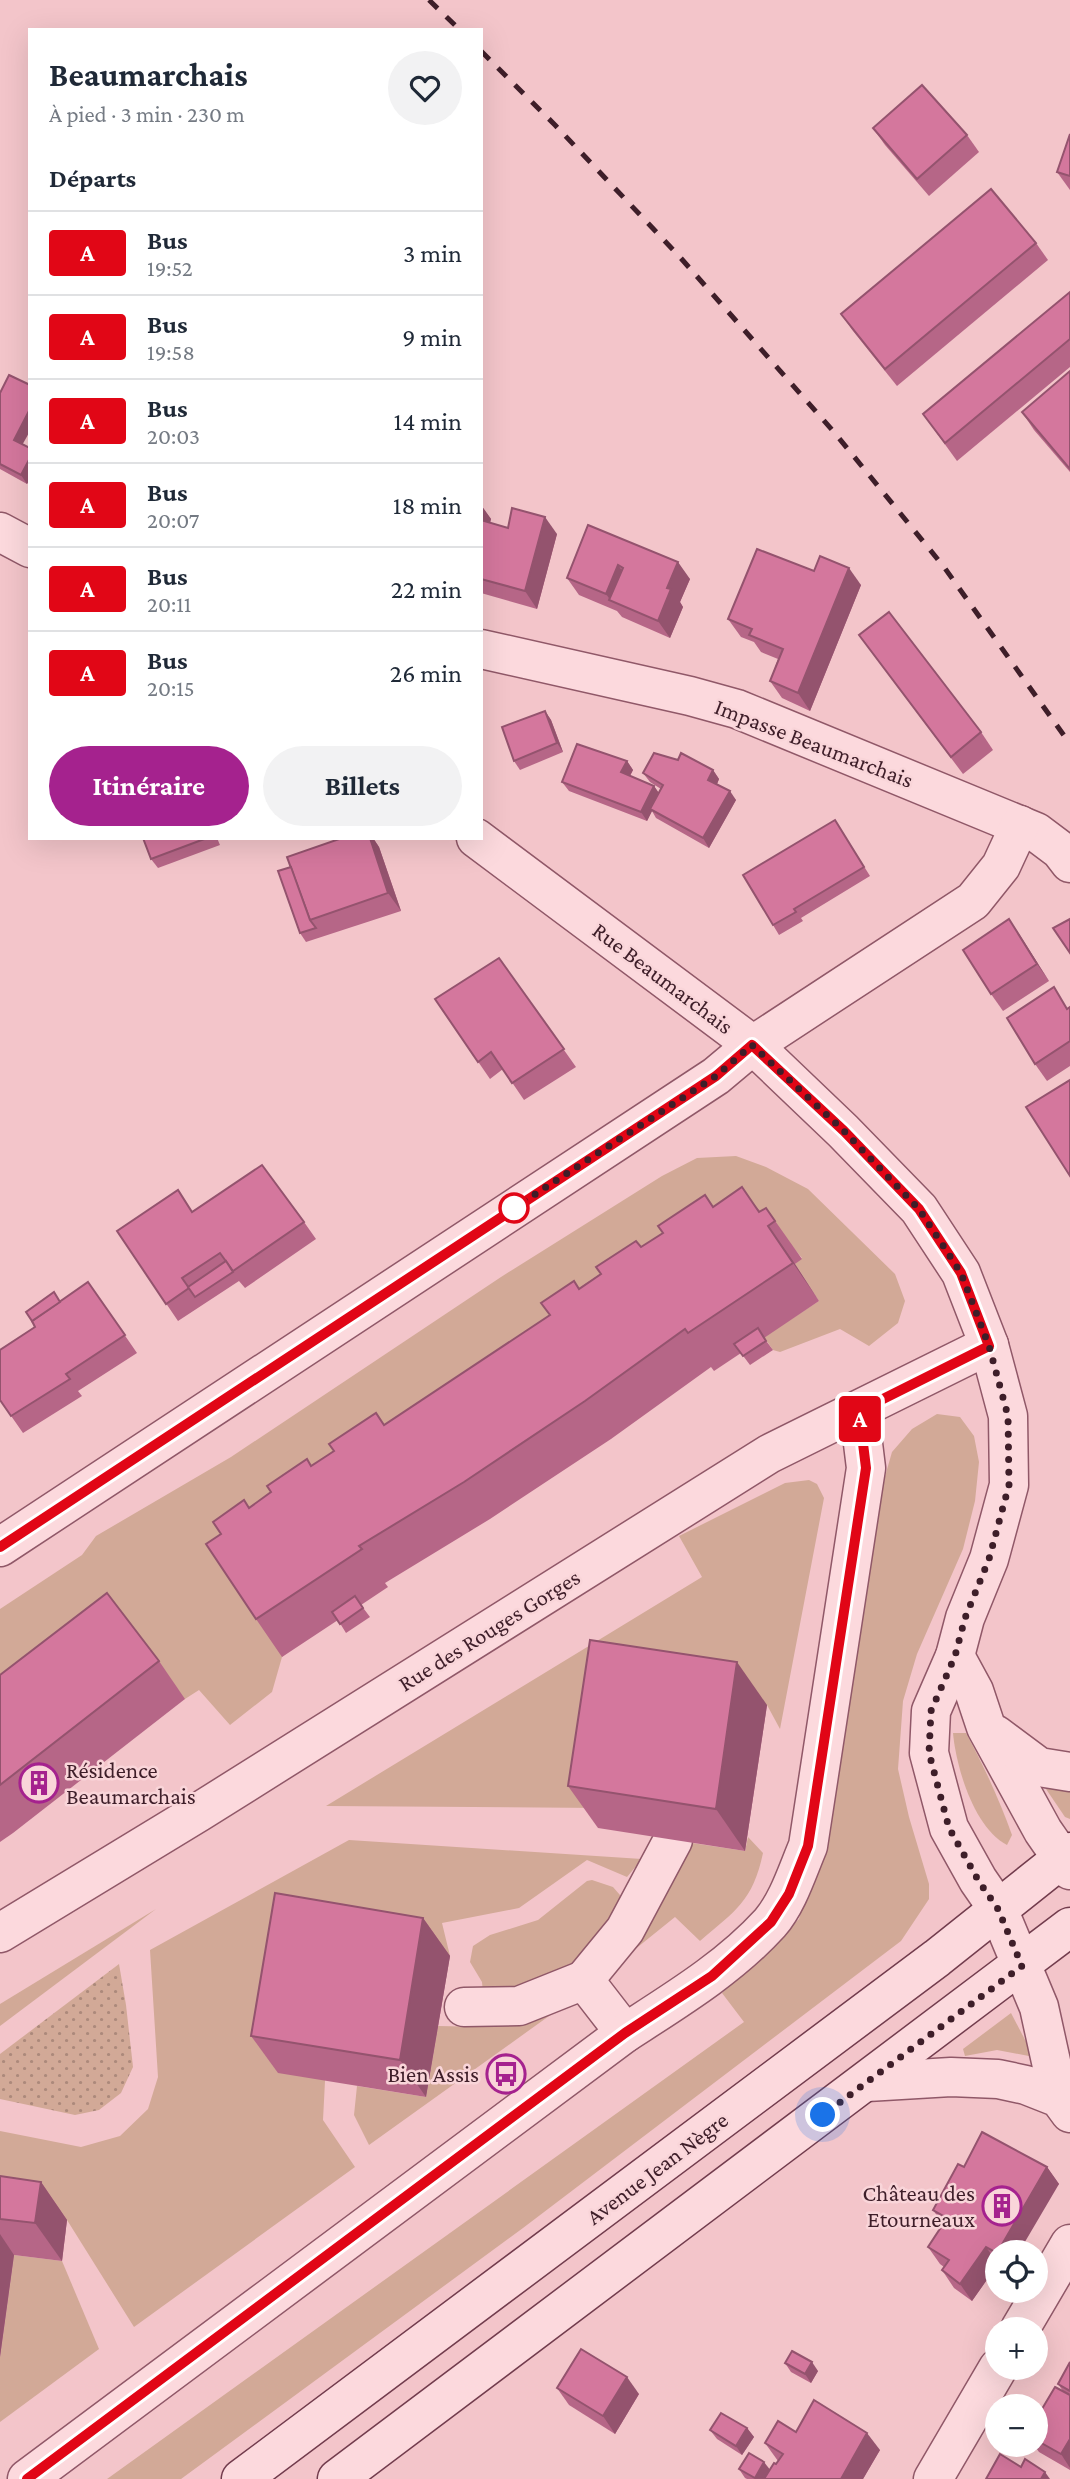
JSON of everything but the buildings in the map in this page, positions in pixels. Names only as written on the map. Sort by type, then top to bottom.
[{"type":"street","points":[[0,532],[28,547]]},
{"type":"street","name":"Impasse Beaumarchais","points":[[483,649],[737,709],[1036,832],[1060,850],[1070,863]]},
{"type":"street","points":[[0,1547],[705,1083],[752,1045],[973,901],[1001,866],[1020,825]]},
{"type":"street","name":"Rue Beaumarchais","points":[[479,840],[752,1045],[844,1131],[919,1209],[961,1273],[989,1346],[1008,1416],[1009,1485],[989,1559],[965,1618],[955,1656],[931,1711],[929,1753],[949,1828],[978,1880],[998,1909],[1039,2007],[1064,2106]]},
{"type":"street","name":"Rue des Rouges Gorges","points":[[0,1933],[199,1812],[769,1454],[989,1346]]},
{"type":"street","points":[[27,2479],[625,2033],[712,1976],[771,1922],[789,1894],[808,1846],[866,1468],[859,1411]]},
{"type":"street","points":[[955,1656],[974,1691],[986,1727],[1043,1831],[1067,1860]]},
{"type":"street","points":[[986,1727],[1039,1767],[1070,1772]]},
{"type":"street","points":[[464,2007],[519,2006],[584,1980],[625,1930],[673,1840]]},
{"type":"street","name":"Avenue Jean Nègre","points":[[241,2479],[937,1958],[998,1909],[1067,1860]]},
{"type":"street","points":[[337,2479],[1022,1966],[1070,1927]]},
{"type":"street","points":[[584,1980],[625,2033]]},
{"type":"street","points":[[867,2082],[951,2077],[998,2079],[1026,2085],[1064,2106]]},
{"type":"street","points":[[1027,2317],[1070,2244]]},
{"type":"street","points":[[933,2479],[991,2380]]},
{"type":"shaded area","points":[[736,1156],[766,1167],[808,1189],[895,1274],[905,1301],[898,1323],[869,1346],[840,1329],[780,1352],[773,1350],[764,1337],[819,1301],[795,1264],[802,1258],[792,1246],[282,1657],[272,1692],[230,1725],[199,1690],[185,1699],[0,1733],[0,1609],[82,1555],[96,1536],[231,1457],[501,1277],[662,1176],[697,1158]]},
{"type":"shaded area","points":[[937,1414],[960,1417],[974,1436],[979,1462],[975,1501],[963,1549],[917,1654],[903,1701],[898,1769],[929,1884],[929,1899],[901,1941],[523,2228],[181,2479],[107,2479],[744,2022],[722,1993],[799,1919],[830,1814],[878,1501],[892,1452],[912,1429]]},
{"type":"shaded area","points":[[809,1480],[817,1484],[824,1498],[780,1729],[767,1705],[601,1808],[326,1806],[702,1577],[679,1536],[785,1483]]},
{"type":"shaded area","points":[[953,1733],[966,1733],[985,1770],[1012,1835],[1007,1845],[995,1837],[976,1811],[963,1779]]},
{"type":"shaded area","points":[[1053,1785],[1070,1785],[1070,1819],[1065,1817],[1046,1789]]},
{"type":"shaded area","points":[[748,1837],[763,1853],[754,1883],[733,1913],[700,1941],[675,1917],[618,1963],[692,1843],[745,1851]]},
{"type":"shaded area","points":[[349,1840],[642,1859],[627,1877],[587,1860],[519,1908],[442,1923],[450,1956],[301,1931],[325,2081],[323,2120],[355,2167],[134,2327],[67,2220],[0,2210],[0,2131],[81,2147],[120,2136],[148,2109],[158,2077],[150,1950]]},
{"type":"shaded area","points":[[587,1881],[613,1887],[626,1902],[598,1947],[563,1973],[524,1990],[483,1993],[482,1982],[470,1962],[473,1946],[490,1935],[538,1920]]},
{"type":"shaded area","points":[[156,1909],[0,2026],[0,2004]]},
{"type":"shaded area","points":[[119,1964],[133,2067],[121,2093],[99,2110],[75,2115],[0,2099],[0,2054]]},
{"type":"shaded area","points":[[556,2011],[369,2145],[354,2115],[357,2086],[426,2097],[438,2026],[490,2027]]},
{"type":"shaded area","points":[[1011,2013],[1034,2057],[997,2050],[965,2056],[963,2049]]},
{"type":"shaded area","points":[[14,2255],[62,2261],[99,2349],[0,2422],[0,2357]]},
{"type":"railway","points":[[429,0],[458,28]]},
{"type":"railway","points":[[483,53],[679,256],[834,432],[944,567],[1070,744]]},
{"type":"bus line","name":"A","points":[[0,1547],[716,1076],[752,1045],[844,1131],[919,1209],[961,1273],[989,1346],[859,1411],[866,1468],[808,1846],[789,1894],[771,1922],[712,1976],[625,2033],[27,2479]]},
{"type":"place","name":"Résidence Beaumarchais","points":[[39,1783]]},
{"type":"place","name":"Bien Assis","points":[[506,2074]]},
{"type":"place","name":"Château des Etourneaux","points":[[1002,2206]]},
{"type":"route","points":[[514,1208],[716,1076],[752,1045],[844,1131],[919,1209],[961,1273],[989,1346],[1008,1416],[1009,1485],[989,1559],[965,1618],[955,1656],[931,1711],[929,1753],[949,1828],[978,1880],[998,1909],[1022,1966],[823,2115]]}]
